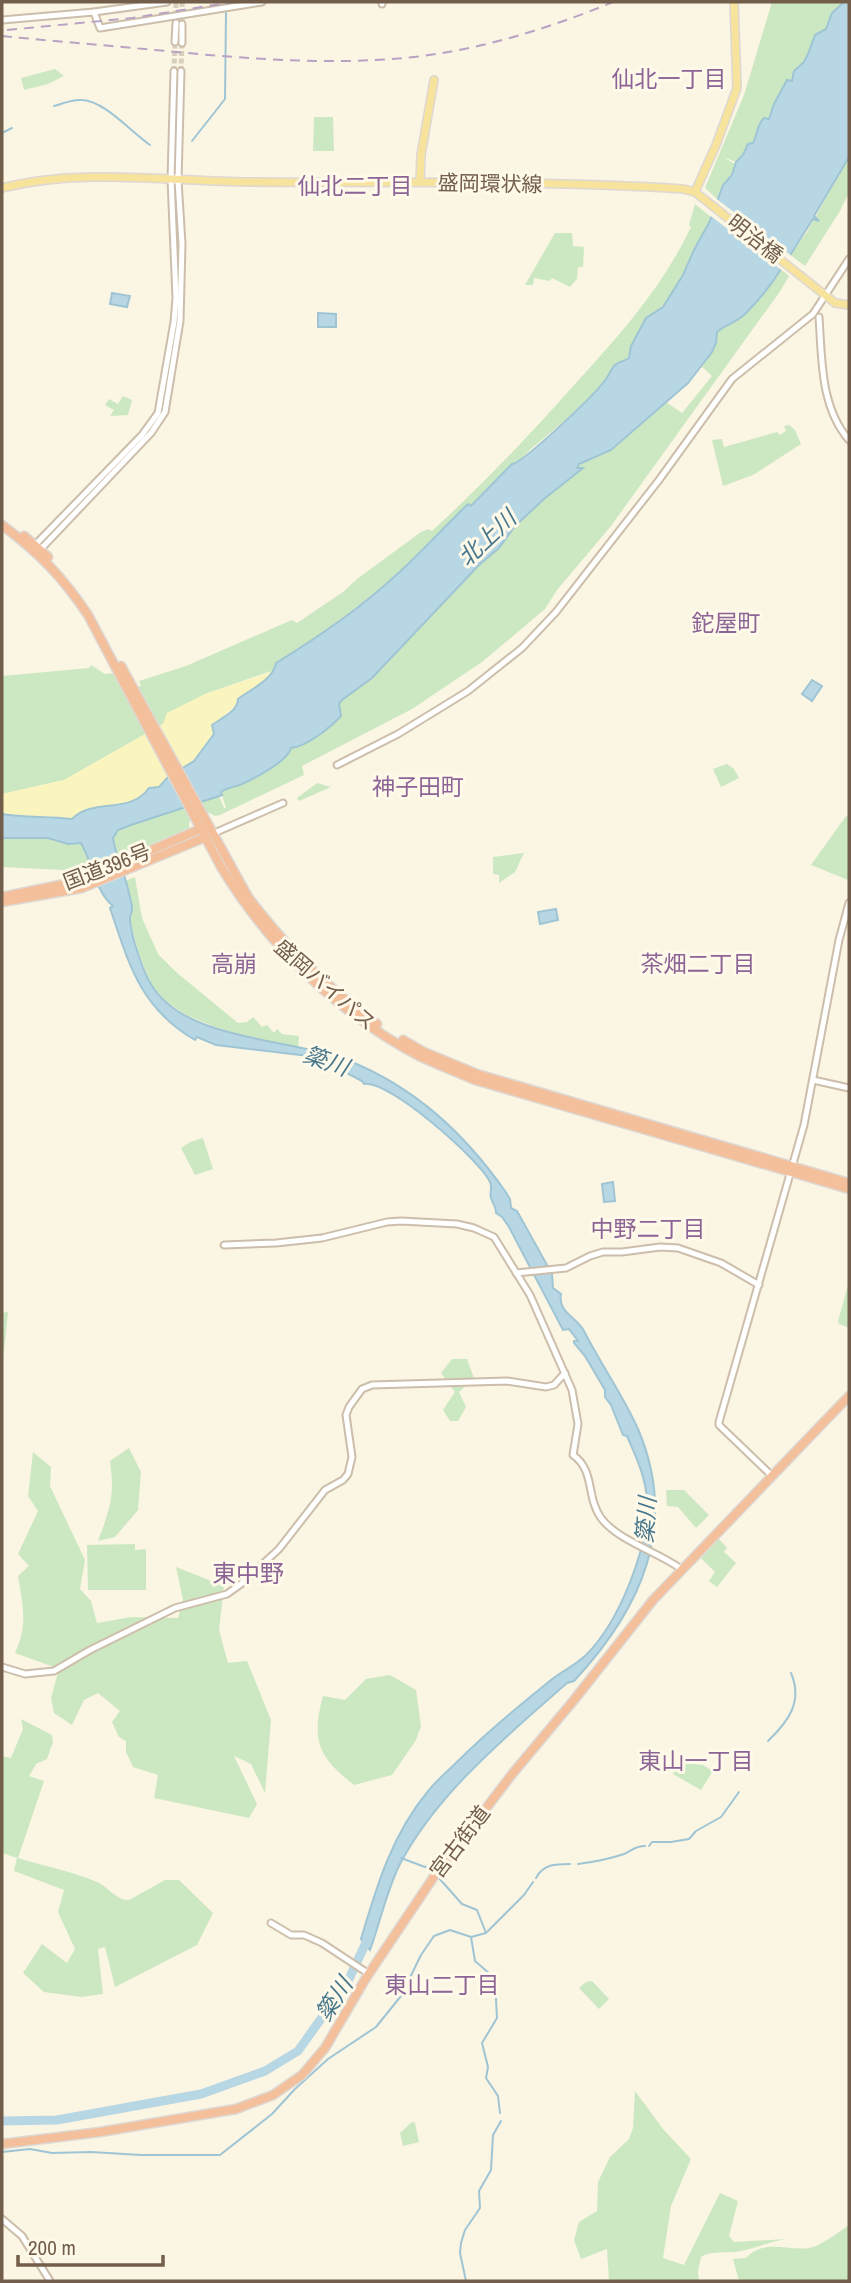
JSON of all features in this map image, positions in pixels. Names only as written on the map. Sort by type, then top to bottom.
[{"type":"highway","name":"盛岡バイパス","points":[[2,520],[37,548],[72,583],[93,614],[199,817],[248,897],[271,928],[311,970],[382,1029],[424,1052],[477,1074],[792,1169],[849,1189]]},
{"type":"highway","name":"盛岡バイパス","points":[[2,525],[37,548]]},
{"type":"highway","name":"国道396号","points":[[2,902],[86,883],[207,831]]},
{"type":"highway","name":"国道396号","points":[[2,897],[86,883]]},
{"type":"highway","name":"盛岡バイパス","points":[[792,1169],[849,1183]]},
{"type":"highway","name":"宮古街道","points":[[2,2144],[100,2132],[236,2109],[260,2102],[293,2082],[316,2059],[365,1972],[435,1875],[489,1803],[653,1600],[849,1396]]},
{"type":"main road","points":[[697,194],[737,88],[734,2]]},
{"type":"main road","points":[[420,182],[421,155],[434,80]]},
{"type":"main road","name":"盛岡環状線","points":[[2,188],[67,177],[648,186],[683,189],[697,194]]},
{"type":"main road","name":"明治橋","points":[[697,194],[835,303],[849,305]]},
{"type":"street","points":[[2,20],[167,2]]},
{"type":"street","points":[[94,12],[100,28],[262,2]]},
{"type":"street","points":[[178,43],[179,24]]},
{"type":"street","points":[[37,548],[142,435],[158,413],[175,310],[178,71]]},
{"type":"street","points":[[337,765],[398,733],[468,691],[522,649],[556,612],[651,491],[732,379],[813,314],[849,258]]},
{"type":"street","points":[[819,317],[829,407],[838,427],[849,440]]},
{"type":"street","points":[[207,831],[284,803]]},
{"type":"street","points":[[771,1475],[719,1425],[719,1422],[804,1125],[837,951],[849,903]]},
{"type":"street","points":[[813,1080],[849,1087]]},
{"type":"street","points":[[224,1245],[276,1244],[322,1238],[387,1222],[439,1222],[474,1228],[495,1237],[530,1296],[572,1390],[578,1424],[573,1455],[587,1470],[591,1497],[602,1520],[681,1569]]},
{"type":"street","points":[[516,1273],[570,1267],[603,1252],[660,1247],[678,1248],[720,1263],[759,1285]]},
{"type":"street","points":[[2,1667],[25,1674],[54,1671],[175,1608],[227,1594],[241,1584],[279,1549],[325,1490],[348,1474],[352,1457],[346,1415],[362,1389],[372,1385],[507,1381],[546,1387],[554,1385],[565,1373]]},
{"type":"street","points":[[271,1923],[291,1935],[304,1935],[322,1942],[365,1972]]},
{"type":"street","points":[[2,2219],[22,2236],[50,2281]]},
{"type":"green space","points":[[772,2],[844,2],[832,13],[826,29],[818,33],[804,63],[783,89],[770,117],[753,143],[748,144],[736,162],[723,157],[735,164],[734,172],[723,185],[717,199],[705,188],[744,95]]},
{"type":"green space","points":[[55,69],[64,76],[48,84],[24,90],[21,78]]},
{"type":"green space","points":[[314,117],[333,117],[334,151],[313,151]]},
{"type":"green space","points":[[849,157],[849,192],[805,266],[790,255],[807,232]]},
{"type":"green space","points":[[695,204],[711,217],[710,221],[671,296],[658,311],[646,318],[631,346],[629,358],[617,363],[584,404],[531,449],[471,506],[468,504],[395,576],[313,640],[276,663],[274,670],[205,694],[163,724],[64,780],[2,794],[2,676],[89,668],[91,665],[105,674],[113,673],[122,690],[141,686],[139,681],[186,666],[292,620],[297,623],[343,592],[421,532],[429,529],[432,531],[557,404],[623,330],[667,271],[691,227],[689,225]]},
{"type":"green space","points":[[555,233],[572,233],[573,246],[584,247],[583,267],[578,267],[577,279],[570,287],[552,278],[550,281],[534,278],[533,285],[525,285]]},
{"type":"green space","points":[[781,269],[789,276],[781,290],[611,526],[557,590],[545,609],[482,662],[412,709],[302,766],[304,775],[220,815],[207,812],[201,801],[219,796],[226,808],[221,792],[262,773],[283,758],[290,748],[301,746],[333,725],[342,700],[372,678],[479,565],[499,548],[515,526],[582,469],[577,467],[579,464],[615,446],[666,402],[682,413],[712,376],[702,367],[716,343],[717,333],[745,314]]},
{"type":"green space","points":[[123,396],[132,400],[128,415],[110,416],[114,410],[105,405],[109,399],[118,404]]},
{"type":"green space","points":[[789,425],[795,430],[801,444],[753,475],[723,486],[712,440],[722,439],[724,447],[777,432],[780,435],[786,431],[784,426]]},
{"type":"green space","points":[[727,764],[739,778],[721,787],[713,769]]},
{"type":"green space","points":[[317,783],[331,787],[299,801],[297,798]]},
{"type":"green space","points":[[183,806],[190,819],[189,828],[117,859],[112,841],[118,830]]},
{"type":"green space","points":[[846,816],[849,818],[848,880],[811,865]]},
{"type":"green space","points":[[2,838],[48,838],[68,844],[81,843],[93,869],[78,874],[63,870],[2,867]]},
{"type":"green space","points":[[524,853],[515,872],[499,883],[499,875],[493,874],[493,857]]},
{"type":"green space","points":[[135,877],[142,918],[158,954],[238,1023],[247,1022],[253,1017],[262,1027],[267,1025],[274,1033],[277,1029],[282,1034],[299,1036],[298,1048],[220,1029],[186,1015],[165,1001],[152,986],[130,922],[132,908],[125,881]]},
{"type":"green space","points":[[203,1138],[213,1169],[195,1175],[181,1148]]},
{"type":"green space","points":[[849,1282],[849,1328],[838,1321]]},
{"type":"green space","points":[[8,1312],[2,1370],[2,1313]]},
{"type":"green space","points":[[452,1359],[467,1359],[474,1378],[459,1392],[466,1407],[458,1421],[450,1421],[443,1410],[455,1392],[441,1373]]},
{"type":"green space","points":[[129,1448],[141,1472],[138,1510],[115,1537],[98,1541],[110,1502],[110,1461]]},
{"type":"green space","points":[[33,1452],[51,1467],[50,1486],[85,1560],[80,1589],[91,1601],[97,1623],[131,1617],[178,1618],[183,1600],[176,1567],[224,1586],[219,1630],[228,1663],[247,1661],[271,1720],[265,1793],[251,1764],[234,1756],[257,1804],[249,1818],[154,1798],[158,1775],[133,1767],[126,1752],[126,1741],[119,1737],[112,1722],[120,1711],[98,1693],[84,1700],[72,1725],[54,1713],[51,1698],[59,1669],[15,1653],[23,1624],[18,1576],[29,1566],[18,1554],[38,1511],[28,1496]]},
{"type":"green space","points":[[666,1490],[684,1490],[709,1515],[696,1528],[678,1507],[667,1506]]},
{"type":"green space","points":[[719,1539],[727,1548],[724,1552],[736,1563],[717,1587],[709,1581],[715,1572],[701,1558]]},
{"type":"green space","points":[[135,1544],[135,1550],[146,1549],[146,1590],[88,1590],[87,1545]]},
{"type":"green space","points":[[390,1675],[416,1690],[421,1726],[416,1740],[392,1775],[354,1785],[332,1765],[320,1746],[318,1725],[323,1696],[345,1700],[366,1679]]},
{"type":"green space","points":[[21,1719],[52,1735],[53,1742],[47,1759],[36,1764],[29,1776],[44,1781],[18,1858],[87,1878],[101,1884],[116,1896],[129,1900],[165,1880],[179,1880],[213,1913],[197,1945],[115,1987],[105,1947],[98,1949],[103,1994],[81,1997],[44,1992],[23,1973],[42,1944],[67,1963],[75,1949],[58,1912],[64,1890],[14,1871],[17,1858],[2,1853],[2,1756],[11,1758],[23,1729]]},
{"type":"green space","points":[[679,1762],[703,1765],[713,1771],[701,1790],[673,1774]]},
{"type":"green space","points":[[592,1981],[609,1999],[599,2009],[579,1988]]},
{"type":"green space","points":[[635,2091],[663,2129],[691,2159],[671,2206],[663,2258],[684,2265],[720,2193],[738,2201],[729,2236],[734,2242],[787,2239],[740,2251],[705,2255],[701,2257],[699,2281],[609,2281],[607,2249],[581,2259],[574,2240],[579,2222],[597,2211],[598,2182],[610,2157],[629,2139],[633,2128]]},
{"type":"green space","points":[[412,2122],[415,2123],[419,2142],[403,2146],[400,2133]]},
{"type":"green space","points":[[849,2225],[849,2281],[739,2281],[733,2259],[746,2258],[762,2248],[799,2249],[816,2246]]},
{"type":"sand","points":[[271,672],[267,679],[238,699],[238,704],[213,725],[214,734],[194,761],[168,777],[159,787],[149,788],[132,802],[91,809],[72,819],[2,814],[2,794],[64,780],[163,724],[167,713],[205,694]]},
{"type":"water","name":"北上川","points":[[844,2],[849,2],[849,157],[814,216],[819,221],[813,219],[782,268],[755,303],[742,317],[717,332],[712,352],[688,383],[611,450],[579,464],[577,468],[583,468],[515,526],[499,548],[479,565],[372,678],[342,700],[339,704],[341,716],[325,731],[304,744],[291,748],[284,758],[270,769],[224,790],[222,795],[118,830],[113,838],[131,902],[131,927],[138,954],[152,986],[168,1004],[189,1018],[214,1028],[325,1053],[372,1071],[416,1098],[473,1150],[505,1191],[511,1208],[517,1211],[552,1274],[553,1288],[561,1294],[562,1306],[581,1326],[625,1404],[638,1429],[650,1464],[655,1499],[654,1532],[647,1564],[635,1594],[618,1624],[574,1681],[567,1683],[498,1744],[433,1813],[395,1874],[370,1950],[361,1939],[373,1899],[395,1842],[416,1807],[436,1782],[492,1729],[586,1655],[610,1624],[630,1583],[643,1540],[647,1501],[640,1467],[627,1436],[623,1435],[605,1397],[605,1390],[574,1343],[578,1341],[569,1329],[563,1330],[509,1227],[496,1213],[490,1182],[469,1156],[412,1107],[392,1094],[376,1086],[364,1084],[317,1057],[216,1045],[197,1037],[195,1040],[176,1027],[161,1014],[139,983],[110,908],[113,906],[102,893],[81,843],[68,844],[48,838],[2,838],[2,814],[72,819],[91,809],[132,801],[149,788],[159,787],[168,777],[194,761],[214,734],[212,725],[232,711],[238,699],[261,684],[271,674],[276,663],[366,601],[468,504],[471,506],[512,464],[543,442],[572,415],[605,381],[615,365],[629,358],[631,346],[646,318],[663,307],[683,275],[736,162],[748,144],[753,143],[761,121],[764,118],[769,119],[787,80],[792,81],[794,71],[804,62],[815,35],[826,29],[832,13]]},
{"type":"water","points":[[112,293],[130,296],[127,307],[110,304]]},
{"type":"water","points":[[318,313],[336,314],[336,327],[318,327]]},
{"type":"water","points":[[812,680],[822,686],[812,701],[802,694]]},
{"type":"water","points":[[556,909],[558,920],[540,924],[538,912]]},
{"type":"water","points":[[613,1182],[615,1201],[604,1202],[602,1184]]},
{"type":"pier","points":[[714,197],[793,257],[784,272],[708,214]]},
{"type":"waterway","points":[[192,141],[225,99],[226,13]]},
{"type":"waterway","points":[[54,106],[74,100],[90,101],[108,111],[150,145]]},
{"type":"waterway","points":[[2,133],[12,128]]},
{"type":"waterway","points":[[768,1741],[788,1718],[795,1702],[791,1673]]},
{"type":"waterway","points":[[649,1846],[652,1842],[689,1839],[696,1831],[721,1817],[739,1792]]},
{"type":"waterway","points":[[578,1864],[613,1857],[645,1846]]},
{"type":"waterway","points":[[401,1858],[433,1870]]},
{"type":"waterway","points":[[536,1878],[546,1867],[570,1864]]},
{"type":"waterway","points":[[438,1877],[462,1904],[477,1910],[486,1933],[471,1937],[475,1961],[495,1982],[497,2018],[482,2043],[488,2067],[486,2078],[498,2096],[500,2113]]},
{"type":"waterway","points":[[487,1932],[524,1895],[533,1882]]},
{"type":"waterway","points":[[2,2152],[30,2149],[52,2153],[220,2155],[272,2114],[328,2059],[376,2027],[401,1996],[421,1955],[434,1936],[450,1930],[471,1937]]},
{"type":"waterway","name":"簗川","points":[[2,2121],[57,2120],[201,2094],[265,2071],[298,2051],[348,1981],[370,1934]]},
{"type":"waterway","points":[[466,2281],[460,2253],[461,2243],[465,2230],[480,2208],[479,2191],[491,2170],[493,2135],[501,2121]]},
{"type":"tunnel","points":[[176,2],[176,23]]},
{"type":"tunnel","points":[[182,2],[182,24]]},
{"type":"tunnel","points":[[174,71],[175,42]]},
{"type":"tunnel","points":[[181,71],[182,43]]},
{"type":"railway","points":[[7,30],[132,18],[233,2]]},
{"type":"railway","points":[[2,36],[215,56],[329,61],[386,59],[414,57],[491,43],[541,29],[613,2]]},
{"type":"district","name":"仙北一丁目","points":[[669,79]]},
{"type":"district","name":"仙北二丁目","points":[[355,186]]},
{"type":"district","name":"鉈屋町","points":[[726,623]]},
{"type":"district","name":"神子田町","points":[[418,787]]},
{"type":"district","name":"高崩","points":[[234,964]]},
{"type":"district","name":"茶畑二丁目","points":[[698,964]]},
{"type":"district","name":"中野二丁目","points":[[648,1229]]},
{"type":"district","name":"東中野","points":[[248,1574]]},
{"type":"district","name":"東山一丁目","points":[[696,1761]]},
{"type":"district","name":"東山二丁目","points":[[442,1985]]}]
